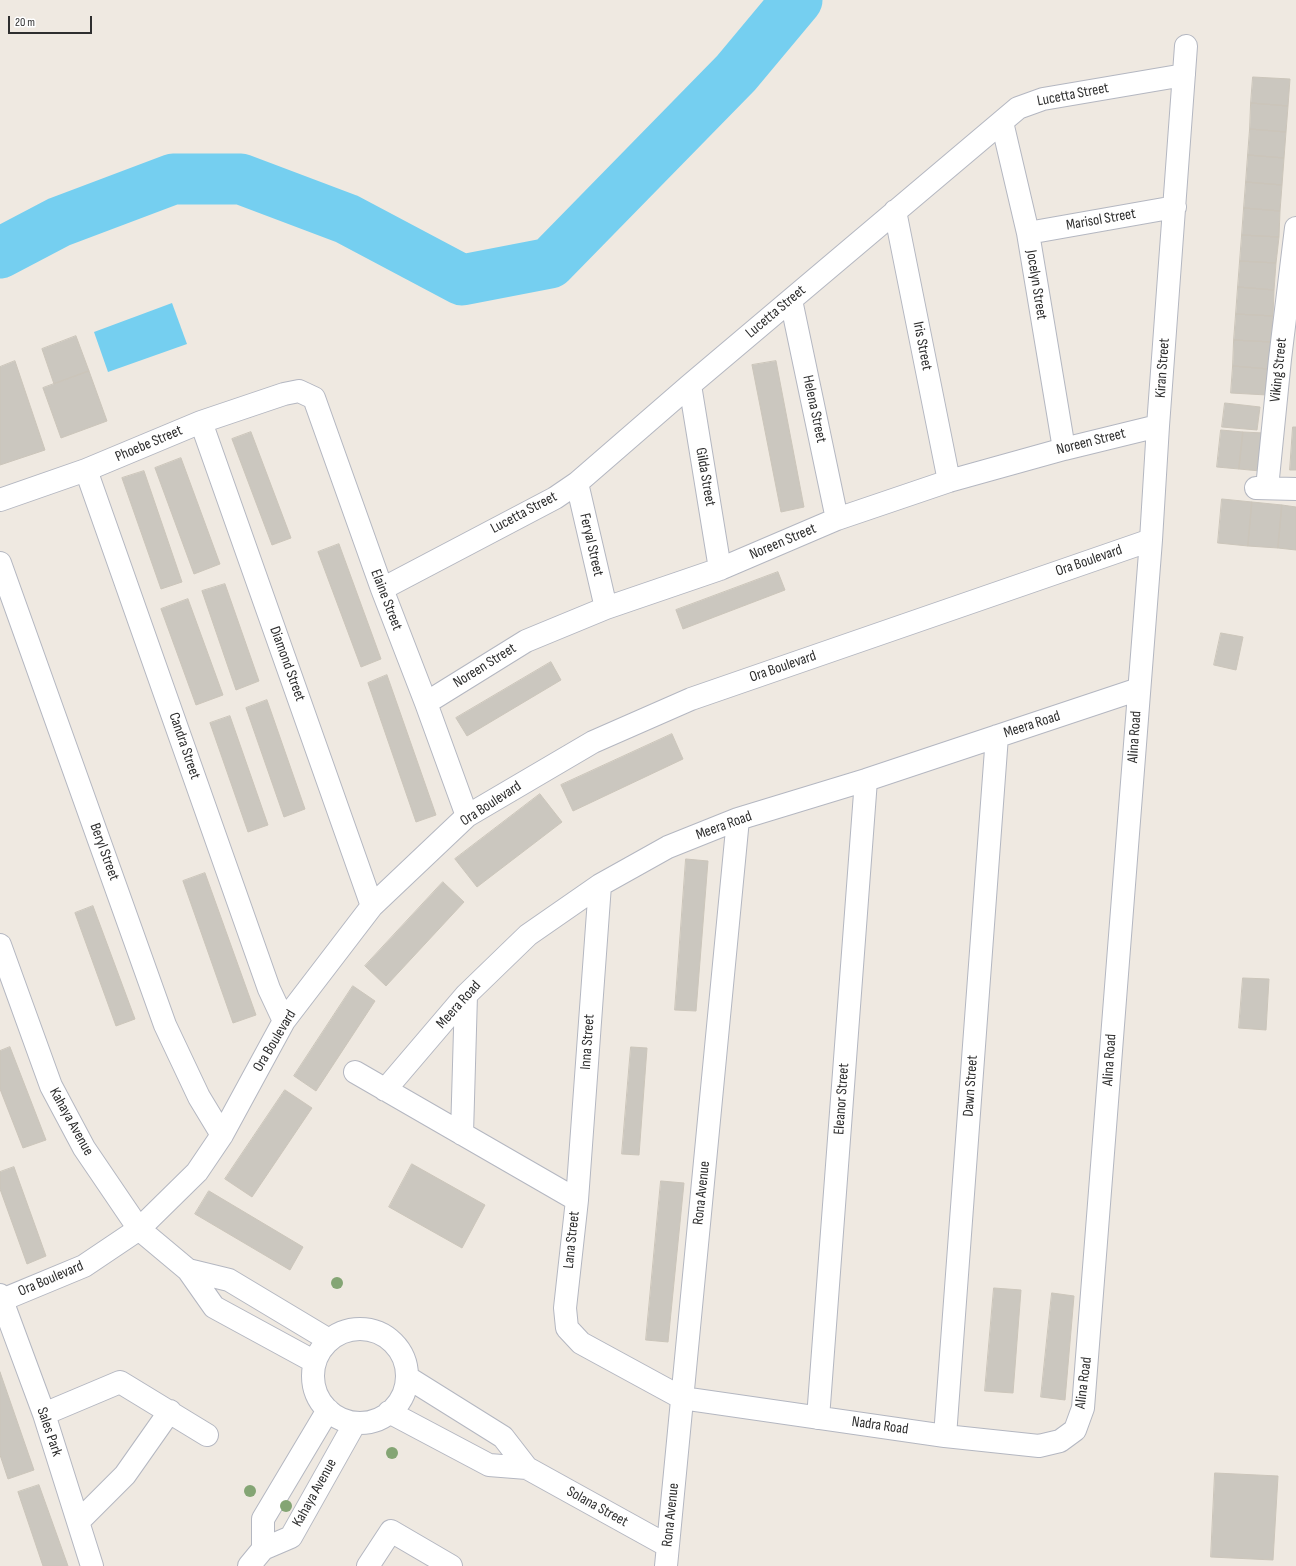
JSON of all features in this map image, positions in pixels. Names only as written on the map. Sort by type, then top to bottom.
[{"type":"street","name":"Kiran Street","points":[[1139,689],[1186,46]]},
{"type":"street","name":"Lucetta Street","points":[[382,590],[555,498],[577,483],[690,385],[1018,108],[1043,99],[1184,76]]},
{"type":"street","name":"Jocelyn Street","points":[[1002,122],[1028,233],[1064,449]]},
{"type":"street","name":"Marisol Street","points":[[1028,233],[1175,207]]},
{"type":"street","name":"Iris Street","points":[[895,212],[949,481]]},
{"type":"street","name":"Viking Street","points":[[1296,228],[1288,360],[1262,488],[1296,490]]},
{"type":"street","name":"Helena Street","points":[[791,300],[837,519]]},
{"type":"street","name":"Gilda Street","points":[[690,385],[720,569]]},
{"type":"street","name":"Phoebe Street","points":[[0,500],[86,470],[201,422],[284,394],[299,391]]},
{"type":"street","name":"Elaine Street","points":[[299,391],[314,398],[382,590],[426,703],[467,816]]},
{"type":"street","name":"Diamond Street","points":[[201,422],[372,906]]},
{"type":"street","name":"Noreen Street","points":[[426,703],[526,641],[606,608],[720,569],[837,519],[949,481],[1064,449],[1158,426]]},
{"type":"street","name":"Candra Street","points":[[86,470],[267,982],[284,1021]]},
{"type":"street","name":"Feryal Street","points":[[577,483],[606,608]]},
{"type":"street","name":"Ora Boulevard","points":[[1,1298],[84,1266],[139,1229],[197,1172],[222,1135],[284,1021],[372,906],[467,816],[593,742],[691,699],[1151,540]]},
{"type":"street","name":"Beryl Street","points":[[0,563],[165,1024],[199,1097],[222,1135]]},
{"type":"street","name":"Meera Road","points":[[385,1090],[466,995],[528,935],[600,885],[668,847],[738,820],[866,780],[1139,689]]},
{"type":"street","name":"Alina Road","points":[[1075,1430],[1083,1408],[1139,689]]},
{"type":"street","name":"Dawn Street","points":[[946,1436],[997,736]]},
{"type":"street","name":"Eleanor Street","points":[[818,1418],[866,780]]},
{"type":"street","name":"Rona Avenue","points":[[667,1556],[738,820]]},
{"type":"street","name":"Inna Street","points":[[577,1200],[600,885]]},
{"type":"street","name":"Kahaya Avenue","points":[[0,945],[51,1086],[84,1148],[139,1229],[188,1270],[214,1307],[315,1362]]},
{"type":"street","points":[[462,1134],[466,995]]},
{"type":"street","name":"Lana Street","points":[[355,1072],[577,1200],[566,1308],[567,1328],[581,1343],[682,1398]]},
{"type":"street","name":"Kahaya Avenue","points":[[188,1270],[229,1280],[329,1340]]},
{"type":"street","name":"Sales Park","points":[[1,1298],[44,1414],[92,1566]]},
{"type":"street","points":[[357,1328],[373,1330],[387,1337],[398,1348],[405,1361],[407,1377],[404,1392],[396,1406],[385,1416],[370,1422],[355,1423],[341,1418],[328,1410],[320,1400],[315,1388],[313,1375],[315,1362],[321,1350],[329,1340],[343,1332],[357,1328]]},
{"type":"street","name":"Solana Street","points":[[407,1377],[503,1437],[527,1468],[667,1556]]},
{"type":"street","points":[[44,1414],[120,1382],[208,1435]]},
{"type":"street","name":"Nadra Road","points":[[682,1398],[946,1436],[1039,1446],[1060,1441],[1075,1430]]},
{"type":"street","name":"Kahaya Avenue","points":[[263,1549],[263,1520],[328,1410]]},
{"type":"street","points":[[79,1521],[125,1475],[170,1411]]},
{"type":"street","name":"Solana Street","points":[[389,1412],[489,1465],[527,1468]]},
{"type":"street","name":"Kahaya Avenue","points":[[249,1566],[263,1549],[291,1537],[355,1423]]},
{"type":"street","points":[[368,1566],[391,1531],[451,1566]]},
{"type":"water","points":[[172,303],[187,344],[108,372],[94,332]]},
{"type":"building","points":[[1253,77],[1290,79],[1288,106],[1251,103]]},
{"type":"building","points":[[1251,103],[1288,106],[1286,132],[1250,129]]},
{"type":"building","points":[[1250,129],[1286,132],[1284,158],[1248,155]]},
{"type":"building","points":[[1248,155],[1284,158],[1282,185],[1246,182]]},
{"type":"building","points":[[1246,182],[1282,185],[1280,211],[1244,208]]},
{"type":"building","points":[[1244,208],[1280,211],[1279,237],[1242,235]]},
{"type":"building","points":[[1242,235],[1279,237],[1276,263],[1240,261]]},
{"type":"building","points":[[1240,261],[1276,263],[1274,290],[1238,287]]},
{"type":"building","points":[[1238,287],[1274,290],[1273,316],[1236,314]]},
{"type":"building","points":[[1236,314],[1273,316],[1271,342],[1234,340]]},
{"type":"building","points":[[76,336],[89,371],[54,384],[42,349]]},
{"type":"building","points":[[1234,340],[1271,342],[1269,369],[1233,366]]},
{"type":"building","points":[[15,361],[45,450],[0,465],[0,367]]},
{"type":"building","points":[[776,361],[804,507],[781,512],[752,365]]},
{"type":"building","points":[[1233,366],[1269,369],[1267,395],[1231,393]]},
{"type":"building","points":[[89,371],[107,421],[61,438],[43,388]]},
{"type":"building","points":[[1225,403],[1260,407],[1257,430],[1222,427]]},
{"type":"building","points":[[1293,427],[1296,427],[1296,470],[1290,470]]},
{"type":"building","points":[[1221,430],[1243,432],[1239,469],[1217,467]]},
{"type":"building","points":[[251,432],[291,538],[272,545],[232,439]]},
{"type":"building","points":[[1243,432],[1264,433],[1260,471],[1239,469]]},
{"type":"building","points":[[181,458],[220,564],[194,574],[155,468]]},
{"type":"building","points":[[144,471],[182,582],[161,589],[122,478]]},
{"type":"building","points":[[1222,499],[1252,502],[1248,546],[1218,543]]},
{"type":"building","points":[[1252,502],[1282,505],[1278,548],[1248,546]]},
{"type":"building","points":[[1282,505],[1296,507],[1296,550],[1278,548]]},
{"type":"building","points":[[339,544],[381,659],[361,667],[318,552]]},
{"type":"building","points":[[778,572],[785,590],[683,629],[676,610]]},
{"type":"building","points":[[225,584],[259,681],[236,690],[202,591]]},
{"type":"building","points":[[188,599],[223,695],[196,705],[161,609]]},
{"type":"building","points":[[1221,633],[1243,637],[1236,670],[1214,665]]},
{"type":"building","points":[[551,662],[561,680],[467,736],[456,718]]},
{"type":"building","points":[[387,675],[436,815],[416,822],[368,683]]},
{"type":"building","points":[[267,700],[305,809],[284,817],[246,708]]},
{"type":"building","points":[[230,716],[268,825],[248,832],[210,723]]},
{"type":"building","points":[[672,734],[683,759],[573,811],[561,785]]},
{"type":"building","points":[[540,794],[562,822],[477,887],[455,859]]},
{"type":"building","points":[[686,859],[708,861],[696,1011],[675,1010]]},
{"type":"building","points":[[205,873],[256,1015],[233,1023],[183,881]]},
{"type":"building","points":[[443,882],[464,902],[386,986],[365,966]]},
{"type":"building","points":[[93,906],[135,1019],[116,1026],[75,913]]},
{"type":"building","points":[[1243,978],[1269,979],[1266,1030],[1239,1028]]},
{"type":"building","points":[[353,986],[375,1001],[316,1091],[294,1076]]},
{"type":"building","points":[[10,1047],[46,1140],[23,1148],[0,1089],[0,1051]]},
{"type":"building","points":[[631,1047],[647,1048],[639,1155],[622,1154]]},
{"type":"building","points":[[285,1090],[312,1108],[252,1197],[225,1179]]},
{"type":"building","points":[[412,1164],[485,1205],[462,1248],[389,1207]]},
{"type":"building","points":[[14,1167],[46,1256],[27,1264],[0,1189],[0,1172]]},
{"type":"building","points":[[661,1181],[684,1183],[668,1342],[646,1340]]},
{"type":"building","points":[[209,1191],[303,1247],[290,1270],[195,1214]]},
{"type":"building","points":[[994,1288],[1021,1290],[1013,1393],[985,1391]]},
{"type":"building","points":[[1052,1293],[1074,1296],[1065,1400],[1041,1397]]},
{"type":"building","points":[[0,1372],[34,1470],[8,1479],[0,1455]]},
{"type":"building","points":[[1215,1473],[1278,1476],[1273,1560],[1211,1557]]},
{"type":"building","points":[[39,1485],[68,1566],[43,1566],[18,1492]]},
{"type":"waterway","points":[[0,253],[59,222],[173,179],[241,179],[347,219],[462,280],[550,263],[736,73],[797,0]]}]
